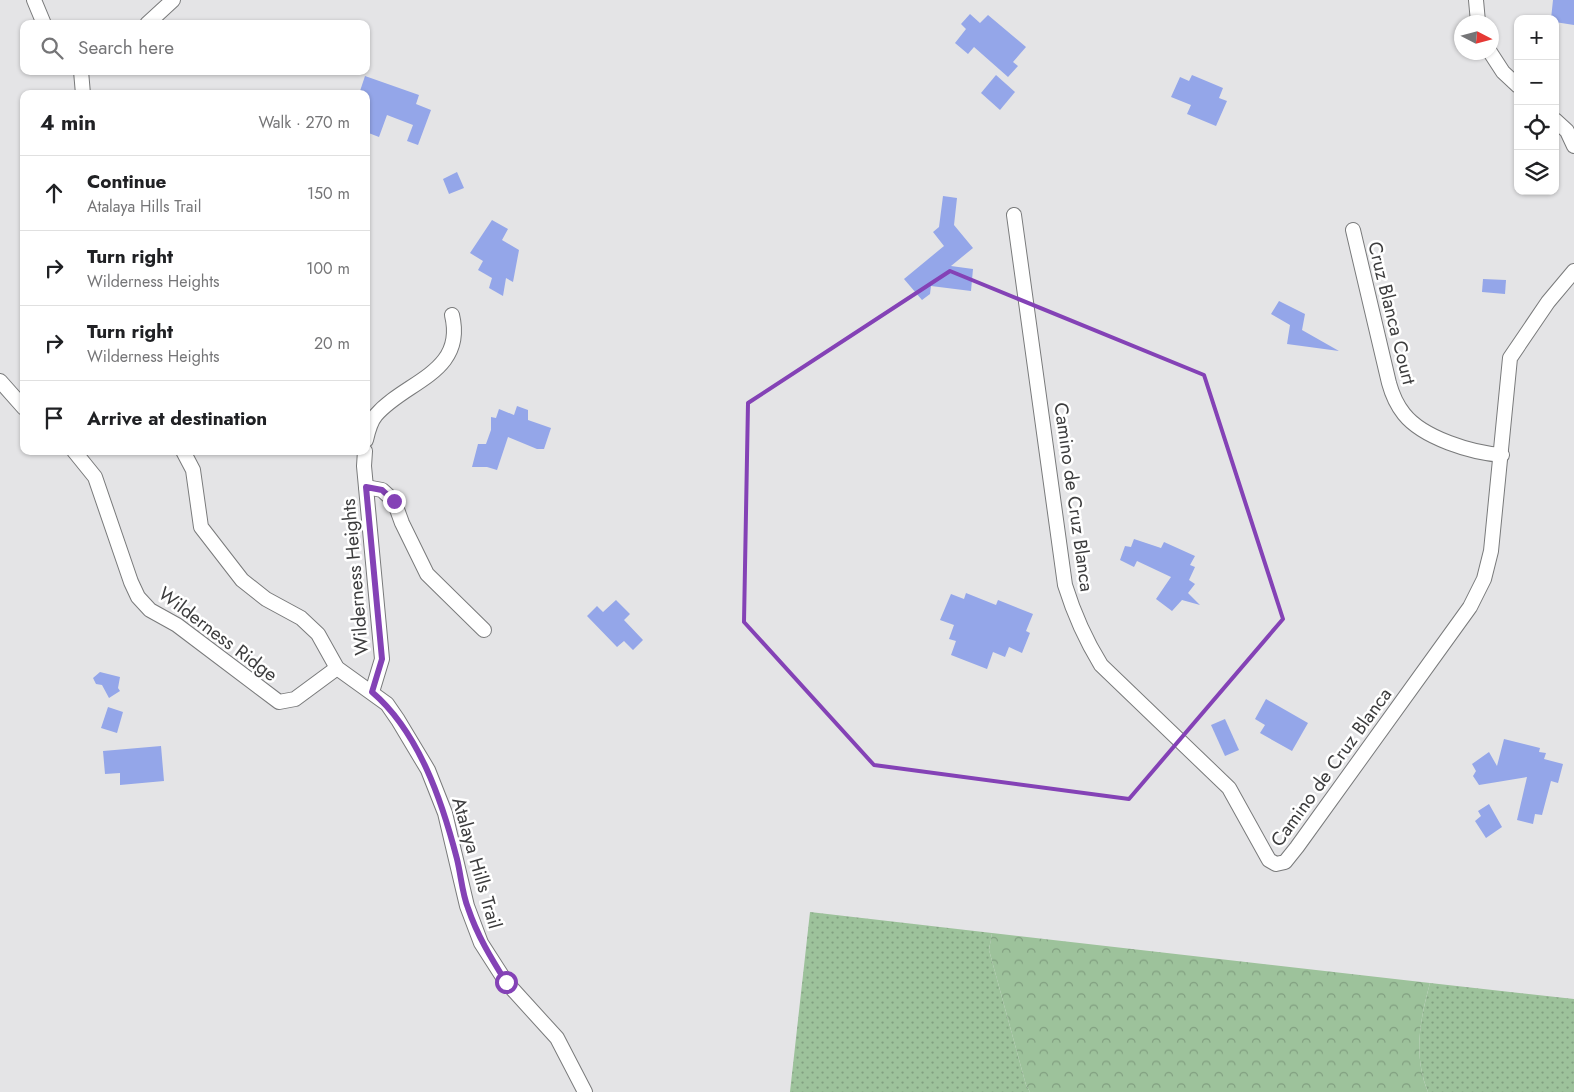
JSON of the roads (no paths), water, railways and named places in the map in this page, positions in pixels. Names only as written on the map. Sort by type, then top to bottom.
[{"type":"street","points":[[34,0],[42,20]]},
{"type":"street","points":[[151,20],[173,0]]},
{"type":"street","points":[[1476,0],[1477,15]]},
{"type":"street","points":[[1495,60],[1503,72],[1514,82]]},
{"type":"street","points":[[81,75],[83,90]]},
{"type":"street","points":[[1559,122],[1570,129],[1574,146]]},
{"type":"street","name":"Camino de Cruz Blanca","points":[[1014,215],[1065,585],[1074,613],[1087,642],[1101,665],[1229,788],[1269,860],[1276,864],[1285,862],[1297,847],[1470,607],[1484,579],[1491,551],[1502,455],[1510,358],[1542,309],[1574,271]]},
{"type":"street","name":"Cruz Blanca Court","points":[[1353,230],[1389,383],[1394,399],[1405,416],[1429,433],[1460,448],[1502,455]]},
{"type":"street","points":[[370,426],[377,415],[431,372],[452,349],[455,329],[452,315]]},
{"type":"street","points":[[0,381],[20,404]]},
{"type":"street","name":"Wilderness Ridge","points":[[77,455],[96,477],[130,582],[138,597],[150,610],[177,625],[279,702],[295,699],[337,668]]},
{"type":"street","points":[[185,455],[193,470],[201,527],[242,580],[266,599],[301,618],[318,634],[337,668]]},
{"type":"street","name":"Wilderness Heights","points":[[365,455],[366,487],[382,659],[372,692]]},
{"type":"street","name":"Wilderness Heights","points":[[366,487],[382,490],[394,501],[402,523],[427,574],[484,630]]},
{"type":"street","name":"Atalaya Hills Trail","points":[[337,668],[387,704],[428,770],[445,814],[467,906],[481,943],[506,982],[557,1038],[585,1092]]}]
